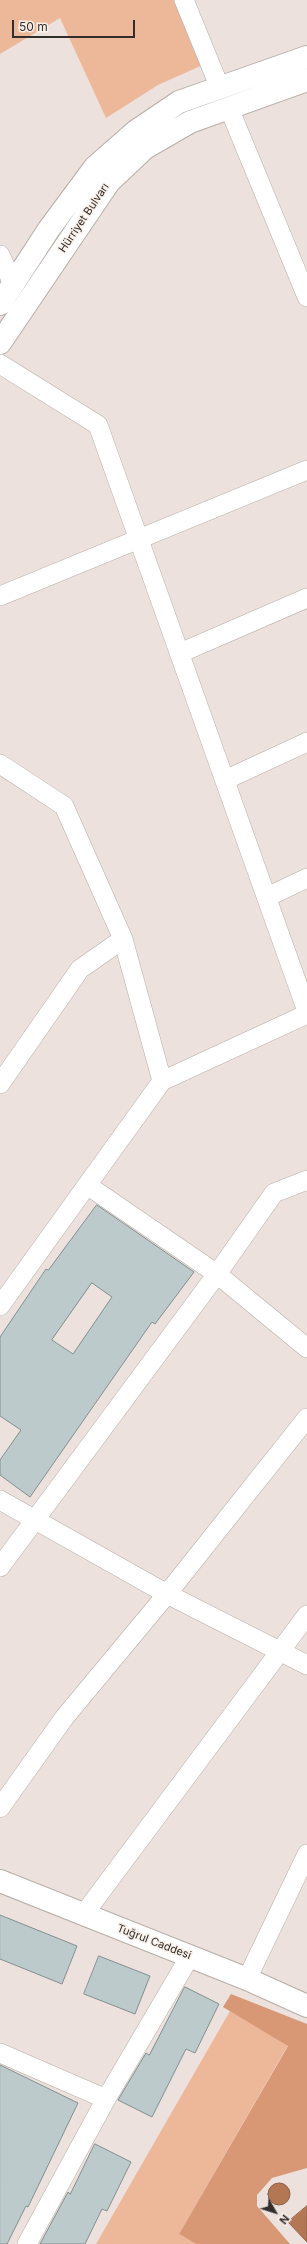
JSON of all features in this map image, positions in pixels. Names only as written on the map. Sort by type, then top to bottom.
[{"type":"main road","name":"Hürriyet Bulvarı","points":[[0,304],[49,229],[95,167],[136,131],[179,102],[307,57]]},
{"type":"main road","name":"Hürriyet Bulvarı","points":[[0,343],[109,182],[144,148],[190,122],[307,80]]},
{"type":"main road","name":"Tuğrul Caddesi","points":[[0,1881],[247,1979],[307,2006]]},
{"type":"street","points":[[184,0],[220,88]]},
{"type":"street","points":[[229,108],[307,297]]},
{"type":"street","points":[[0,255],[13,284]]},
{"type":"street","points":[[0,364],[98,425],[307,1012],[162,1081],[0,1306]]},
{"type":"street","points":[[0,596],[307,470]]},
{"type":"street","points":[[180,653],[307,598]]},
{"type":"street","points":[[225,780],[307,742]]},
{"type":"street","points":[[0,764],[64,806],[123,939],[162,1081]]},
{"type":"street","points":[[267,897],[307,878]]},
{"type":"street","points":[[0,1084],[80,969],[123,939]]},
{"type":"street","points":[[0,1567],[217,1274],[274,1193],[307,1180]]},
{"type":"street","points":[[87,1185],[217,1274],[307,1348]]},
{"type":"street","points":[[0,1808],[64,1718],[166,1594],[307,1418]]},
{"type":"street","points":[[0,1500],[166,1594],[307,1665]]},
{"type":"street","points":[[84,1914],[279,1650],[307,1615]]},
{"type":"street","points":[[247,1979],[307,1854]]},
{"type":"street","points":[[27,2244],[106,2099],[190,1956]]},
{"type":"street","points":[[0,2053],[106,2099]]},
{"type":"shaded area","points":[[0,0],[192,0],[216,59],[158,85],[106,118],[60,18],[0,54]]},
{"type":"shaded area","points":[[231,1994],[307,2024],[307,2168],[272,2178],[257,2195],[257,2206],[290,2244],[196,2244],[179,2234],[288,2046],[223,2007]]},
{"type":"shaded area","points":[[230,2011],[288,2045],[179,2234],[196,2244],[96,2244]]},
{"type":"shaded area","points":[[279,2183],[287,2186],[290,2194],[287,2202],[279,2205],[271,2202],[268,2194],[271,2186]]},
{"type":"shaded area","points":[[307,2206],[307,2242],[288,2222]]},
{"type":"building","points":[[97,1205],[194,1272],[155,1324],[152,1322],[30,1497],[0,1475],[0,1460],[21,1430],[0,1416],[0,1337],[46,1269],[48,1270]],"holes":[[[92,1283],[112,1297],[73,1354],[52,1340]]]},
{"type":"building","points":[[0,1915],[77,1946],[62,1984],[0,1959]]},
{"type":"building","points":[[99,1956],[150,1976],[135,2014],[84,1994]]},
{"type":"building","points":[[185,1987],[219,2004],[195,2053],[186,2049],[152,2117],[118,2100],[146,2053],[149,2055]]},
{"type":"building","points":[[0,2065],[78,2103],[28,2207],[26,2206],[7,2244],[0,2244]]},
{"type":"building","points":[[95,2144],[131,2162],[107,2211],[102,2209],[85,2244],[40,2244],[68,2192],[70,2194]]}]
